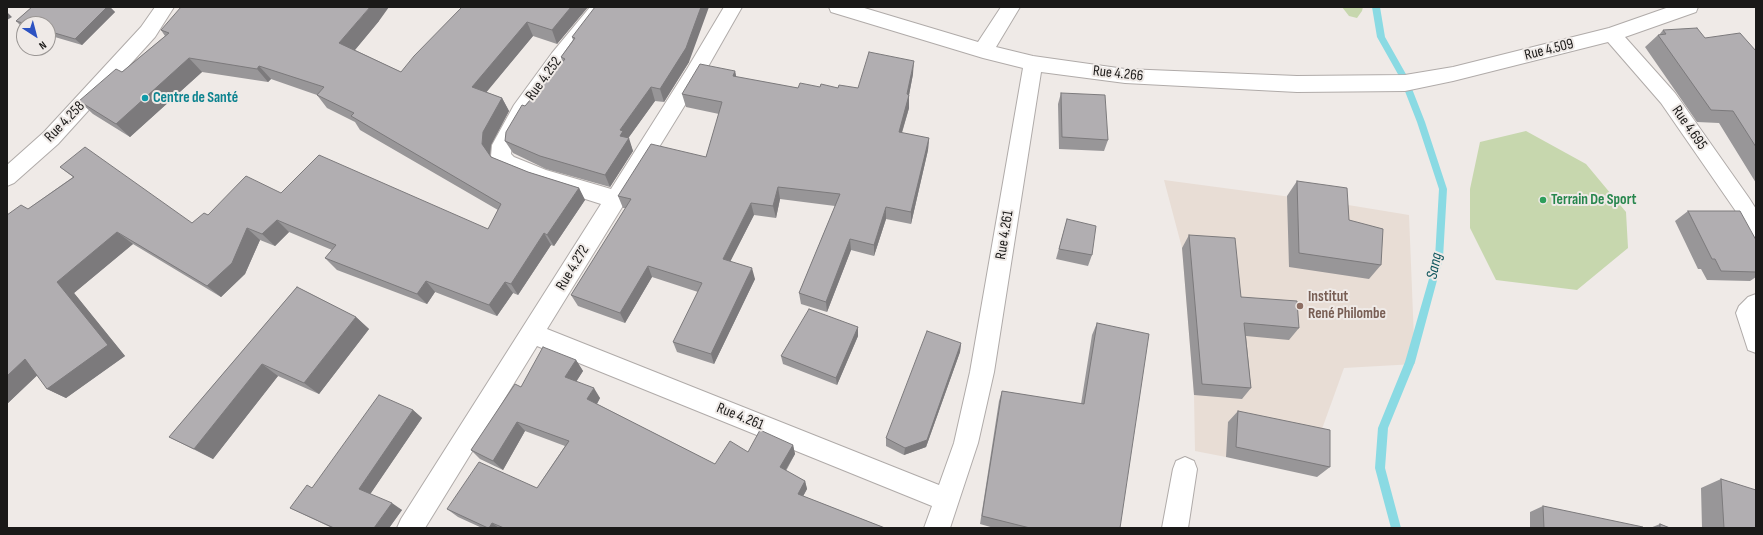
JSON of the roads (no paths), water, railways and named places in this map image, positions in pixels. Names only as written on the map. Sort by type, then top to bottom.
[{"type":"main road","name":"Rue 4.258","points":[[7,177],[56,132],[148,32],[165,7]]},
{"type":"main road","name":"Rue 4.252","points":[[601,7],[559,58],[521,110],[502,145],[501,156],[507,163],[535,174],[614,199]]},
{"type":"main road","name":"Rue 4.272","points":[[410,528],[533,334],[614,199],[694,74],[733,7]]},
{"type":"main road","name":"Rue 4.266","points":[[838,7],[983,51],[1033,63],[1125,76],[1297,84],[1406,83]]},
{"type":"main road","points":[[983,51],[1010,7]]},
{"type":"main road","name":"Rue 4.509","points":[[1406,83],[1453,74],[1612,34],[1689,7]]},
{"type":"main road","name":"Rue 4.695","points":[[1612,34],[1668,98],[1742,204],[1756,229]]},
{"type":"main road","name":"Rue 4.261","points":[[937,528],[966,443],[982,372],[1033,63]]},
{"type":"main road","points":[[1756,304],[1747,313],[1756,343]]},
{"type":"main road","name":"Rue 4.261","points":[[533,334],[947,500]]},
{"type":"main road","points":[[1175,528],[1185,469]]},
{"type":"waterway","name":"Sang","points":[[1376,7],[1381,37],[1403,76],[1421,122],[1443,189],[1439,258],[1410,362],[1383,428],[1380,468],[1396,528]]},
{"type":"place","name":"Centre de Santé","points":[[145,98]]},
{"type":"place","name":"Terrain De Sport","points":[[1543,200]]},
{"type":"place","name":"Institut René Philombe","points":[[1300,306]]}]
